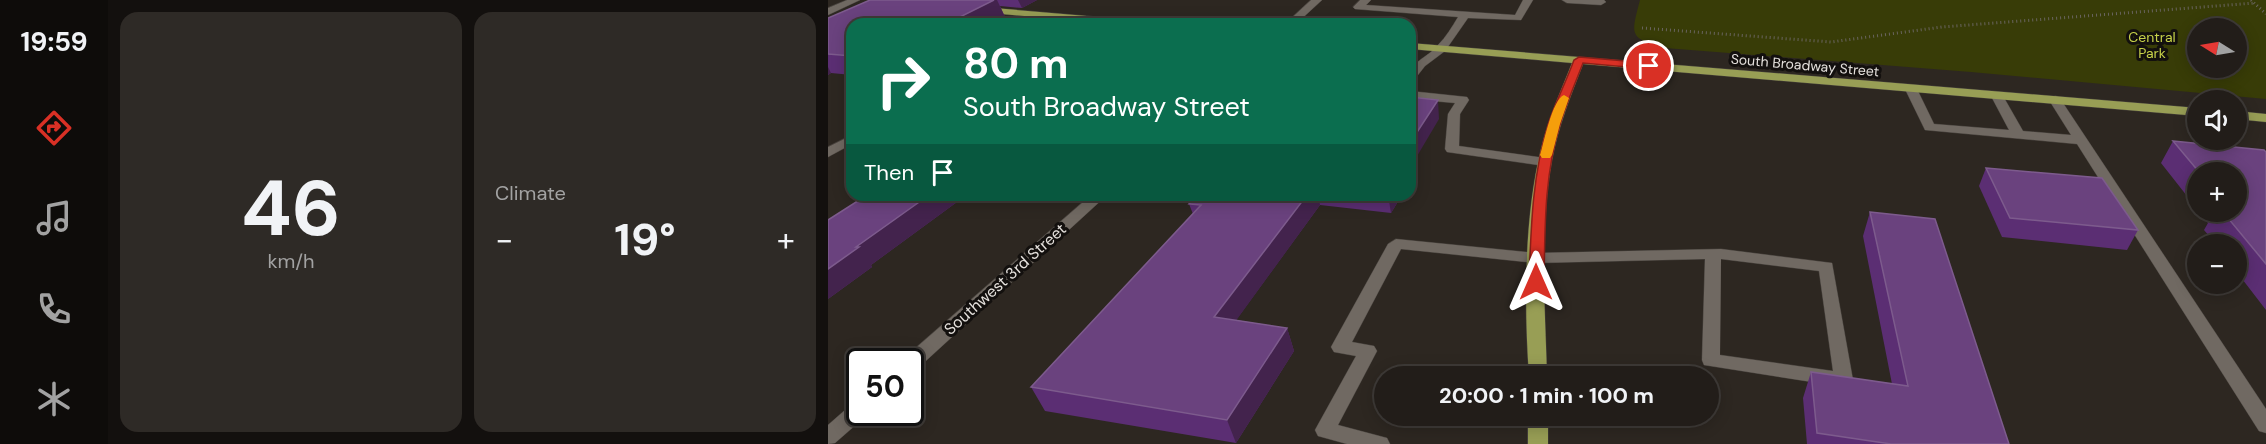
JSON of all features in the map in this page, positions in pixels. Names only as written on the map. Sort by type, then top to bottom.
[{"type":"main road","points":[[969,9],[1073,18]]},
{"type":"main road","name":"South Broadway Street","points":[[1416,47],[2187,111]]},
{"type":"main road","points":[[1538,366],[1536,258],[1538,210],[1545,162],[1554,124],[1579,60]]},
{"type":"main road","points":[[2247,116],[2266,118]]},
{"type":"main road","points":[[1538,426],[1538,444]]},
{"type":"street","points":[[828,12],[855,0]]},
{"type":"street","points":[[1297,18],[1317,0]]},
{"type":"street","points":[[1366,0],[1358,8],[1518,18],[1528,0]]},
{"type":"street","points":[[1567,0],[1601,2]]},
{"type":"street","points":[[1416,70],[1420,64],[1442,49],[1465,15]]},
{"type":"street","points":[[1911,89],[1929,127],[2081,140]]},
{"type":"street","points":[[1416,96],[1463,100],[1454,114],[1452,149],[1545,162]]},
{"type":"street","points":[[1997,96],[2018,135]]},
{"type":"street","points":[[2055,100],[2266,425]]},
{"type":"street","points":[[828,153],[846,142]]},
{"type":"street","name":"Southwest 3rd Street","points":[[924,352],[1093,201]]},
{"type":"street","points":[[1380,444],[1325,430],[1368,351],[1340,347],[1396,244],[1536,258],[1713,254],[1826,267],[1844,380],[1711,360],[1713,254]]},
{"type":"street","points":[[828,437],[846,421]]},
{"type":"path","points":[[2251,0],[2266,14]]},
{"type":"path","points":[[1642,28],[1831,42],[1942,27],[2254,3]]},
{"type":"green space","name":"Central Park","points":[[1640,0],[2266,0],[2266,99],[2247,97],[2247,90],[2187,92],[1665,48],[1638,38],[1634,28]]},
{"type":"building","points":[[870,0],[994,0],[958,18],[846,18],[846,56],[828,54],[828,18]]},
{"type":"building","points":[[1416,98],[1438,100],[1416,134]]},
{"type":"building","points":[[2173,141],[2187,142],[2187,150],[2247,148],[2266,152],[2266,264],[2247,241],[2247,234],[2241,234],[2231,222],[2247,222],[2247,162],[2191,162]]},
{"type":"building","points":[[1986,168],[2102,178],[2138,230],[2010,218]]},
{"type":"building","points":[[858,201],[921,201],[828,269],[828,220]]},
{"type":"building","points":[[1192,201],[1302,201],[1214,317],[1287,328],[1227,420],[1031,387],[1201,205],[1189,204]]},
{"type":"building","points":[[1870,212],[1935,219],[2009,444],[1891,444],[1817,433],[1811,372],[1908,386]]},
{"type":"slow traffic","points":[[1546,155],[1564,98]]},
{"type":"route","points":[[1536,282],[1538,210],[1545,162],[1554,124],[1579,60],[1649,66]]}]
